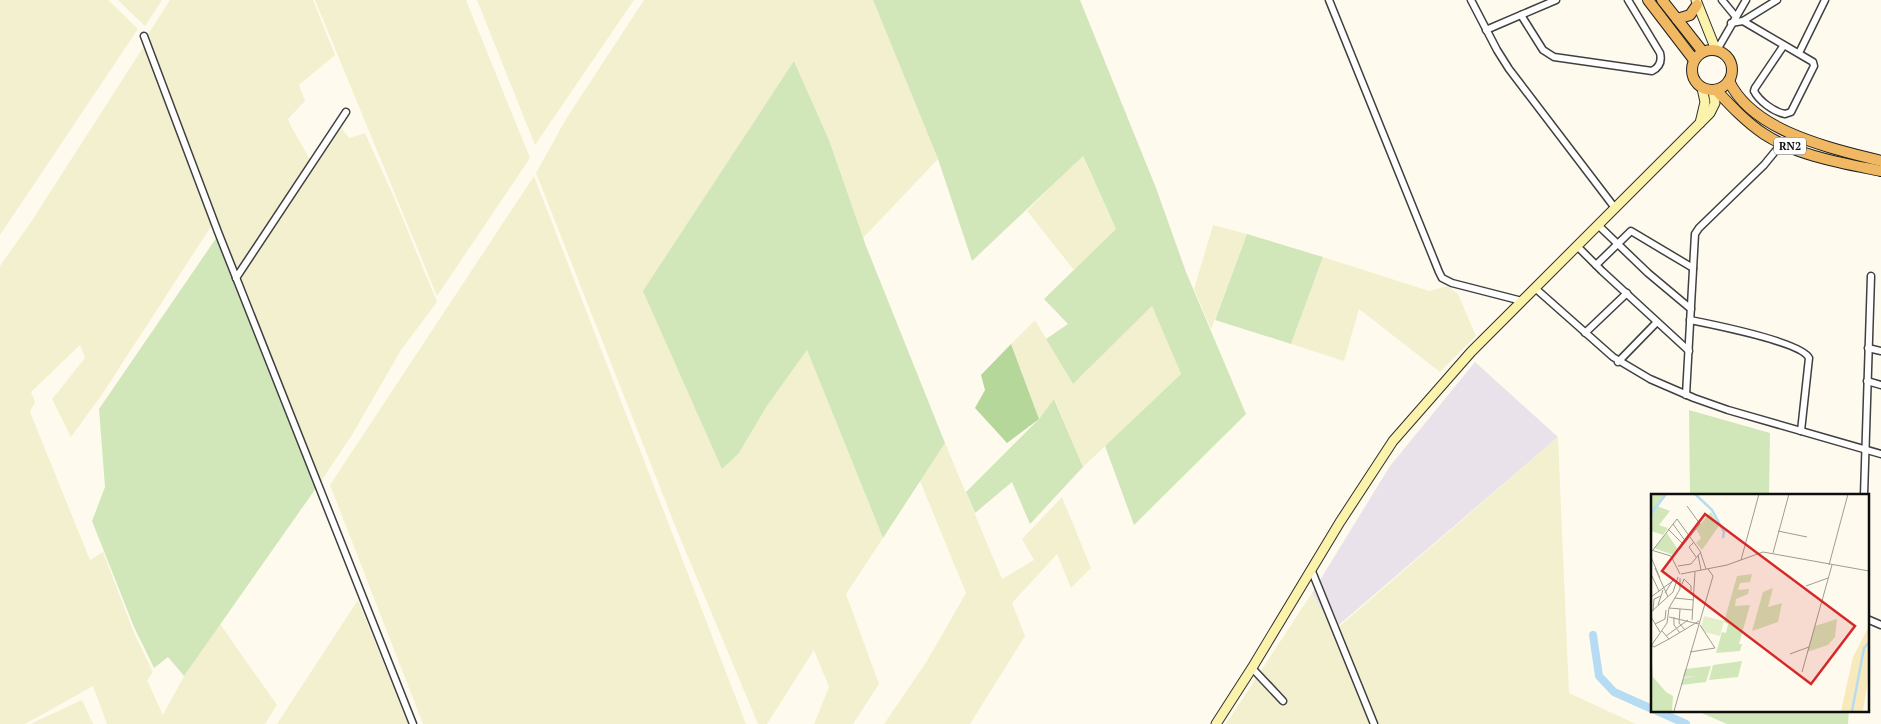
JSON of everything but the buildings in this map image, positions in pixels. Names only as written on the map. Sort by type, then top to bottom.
[{"type":"highway","points":[[1648,0],[1694,60]]},
{"type":"highway","name":"RN2","points":[[1662,0],[1677,19],[1711,50],[1723,53],[1731,62],[1732,69],[1729,81],[1741,100],[1755,113],[1771,124],[1798,136],[1881,161]]},
{"type":"highway","points":[[1677,19],[1690,15],[1696,2]]},
{"type":"highway","points":[[1711,50],[1694,60],[1691,67],[1692,76],[1696,83],[1702,88],[1714,90],[1726,85],[1729,81]]},
{"type":"highway","name":"RN2","points":[[1714,90],[1750,123],[1766,135],[1782,143],[1800,151],[1834,161],[1881,171]]},
{"type":"main road","points":[[1696,2],[1707,30],[1711,50]]},
{"type":"main road","points":[[1700,123],[1705,102],[1702,88]]},
{"type":"main road","points":[[1216,724],[1311,569],[1393,441],[1465,358],[1700,123],[1713,107],[1714,90]]},
{"type":"street","points":[[1329,0],[1438,272],[1442,278],[1452,283],[1522,301]]},
{"type":"street","points":[[1471,0],[1509,69],[1616,208]]},
{"type":"street","points":[[1486,30],[1556,0]]},
{"type":"street","points":[[1521,15],[1543,50],[1554,57],[1652,71],[1660,65],[1662,60],[1660,52],[1628,0]]},
{"type":"street","points":[[1723,0],[1734,20]]},
{"type":"street","points":[[1711,50],[1734,20],[1746,0]]},
{"type":"street","points":[[1743,21],[1777,0]]},
{"type":"street","points":[[1799,53],[1825,0]]},
{"type":"street","points":[[1734,20],[1743,21],[1811,60],[1814,66],[1791,112],[1785,114],[1769,106],[1754,92],[1784,45]]},
{"type":"street","points":[[144,36],[236,278],[413,724]]},
{"type":"street","points":[[236,278],[346,112]]},
{"type":"street","points":[[1686,395],[1694,240],[1700,228],[1764,165],[1782,143]]},
{"type":"street","points":[[1598,225],[1617,245],[1691,309]]},
{"type":"street","points":[[1596,265],[1631,231],[1694,268]]},
{"type":"street","points":[[1577,246],[1689,351]]},
{"type":"street","points":[[1864,494],[1871,276]]},
{"type":"street","points":[[1535,288],[1618,362],[1650,379],[1686,395],[1728,410],[1881,454]]},
{"type":"street","points":[[1585,333],[1627,293]]},
{"type":"street","points":[[1690,320],[1745,332],[1808,354],[1810,358],[1801,431]]},
{"type":"street","points":[[1618,362],[1657,322]]},
{"type":"street","points":[[1868,348],[1881,351]]},
{"type":"street","points":[[1867,381],[1881,386]]},
{"type":"street","points":[[1311,569],[1374,724]]},
{"type":"street","points":[[1868,619],[1881,625]]},
{"type":"street","points":[[1252,668],[1283,701]]},
{"type":"shaded area","points":[[0,0],[108,0],[138,29],[0,235]]},
{"type":"shaded area","points":[[118,0],[162,0],[145,26]]},
{"type":"shaded area","points":[[170,0],[313,0],[335,55],[299,85],[305,101],[288,119],[309,158],[317,159],[340,126],[349,138],[365,133],[437,302],[401,350],[352,435],[321,481],[235,267],[147,36]]},
{"type":"shaded area","points":[[315,0],[466,0],[530,158],[437,296]]},
{"type":"shaded area","points":[[477,0],[634,0],[535,145]]},
{"type":"shaded area","points":[[644,0],[873,0],[938,159],[863,238],[829,140],[794,61],[739,453],[767,406],[807,350],[883,538],[846,594],[879,684],[853,724],[814,724],[829,687],[814,650],[767,724],[758,724],[678,533],[536,173],[566,119]]},
{"type":"shaded area","points":[[144,46],[212,225],[101,396],[71,437],[52,399],[85,358],[80,345],[31,392],[35,402],[30,412],[90,560],[103,552],[134,633],[153,672],[147,680],[163,715],[184,676],[220,624],[277,705],[265,724],[107,724],[93,686],[25,724],[0,724],[0,266],[31,222]]},
{"type":"shaded area","points":[[1082,155],[1116,229],[1074,270],[1027,211]]},
{"type":"shaded area","points":[[534,176],[746,724],[423,724],[330,485]]},
{"type":"shaded area","points":[[1213,225],[1247,234],[1211,329],[1194,289]]},
{"type":"shaded area","points":[[1323,257],[1429,291],[1447,286],[1458,294],[1476,336],[1440,372],[1359,309],[1344,361],[1291,344]]},
{"type":"shaded area","points":[[1152,306],[1181,374],[1083,467],[1055,400],[1039,419],[1011,344],[1035,320],[1073,384]]},
{"type":"shaded area","points":[[1475,362],[1558,437],[1333,630],[1312,593],[1390,466]]},
{"type":"shaded area","points":[[1558,437],[1569,693],[1636,724],[1226,724],[1312,593],[1334,631]]},
{"type":"shaded area","points":[[945,443],[1002,579],[1034,560],[1022,539],[1062,497],[1091,568],[1071,588],[1057,554],[1012,603],[1025,636],[970,724],[884,724],[927,661],[966,593],[920,481]]},
{"type":"shaded area","points":[[358,600],[408,724],[277,724],[292,701]]},
{"type":"shaded area","points":[[82,700],[93,724],[30,724]]},
{"type":"green space","points":[[873,0],[1080,0],[1156,188],[1186,272],[1246,414],[1134,525],[1105,446],[1181,374],[1152,306],[1073,384],[1046,339],[1068,324],[1044,299],[1116,229],[1083,156],[972,261],[938,159]]},
{"type":"green space","points":[[794,61],[829,140],[866,246],[945,443],[883,538],[807,350],[767,406],[739,453],[722,469],[643,291]]},
{"type":"green space","points":[[221,231],[321,481],[184,676],[168,657],[154,668],[134,627],[92,521],[105,487],[99,409]]},
{"type":"green space","points":[[1247,234],[1323,257],[1291,344],[1215,320]]},
{"type":"green space","points":[[1011,344],[1039,419],[1007,443],[975,408],[985,390],[981,375]]},
{"type":"green space","points":[[1054,399],[1083,467],[1030,524],[1012,482],[975,513],[966,492],[1039,419]]},
{"type":"green space","points":[[1689,410],[1770,433],[1769,494],[1690,494]]},
{"type":"green space","points":[[1700,712],[1849,712],[1848,724],[1727,724]]},
{"type":"waterway","points":[[1593,635],[1599,676],[1614,692],[1651,709]]},
{"type":"waterway","points":[[1659,712],[1686,724]]}]
